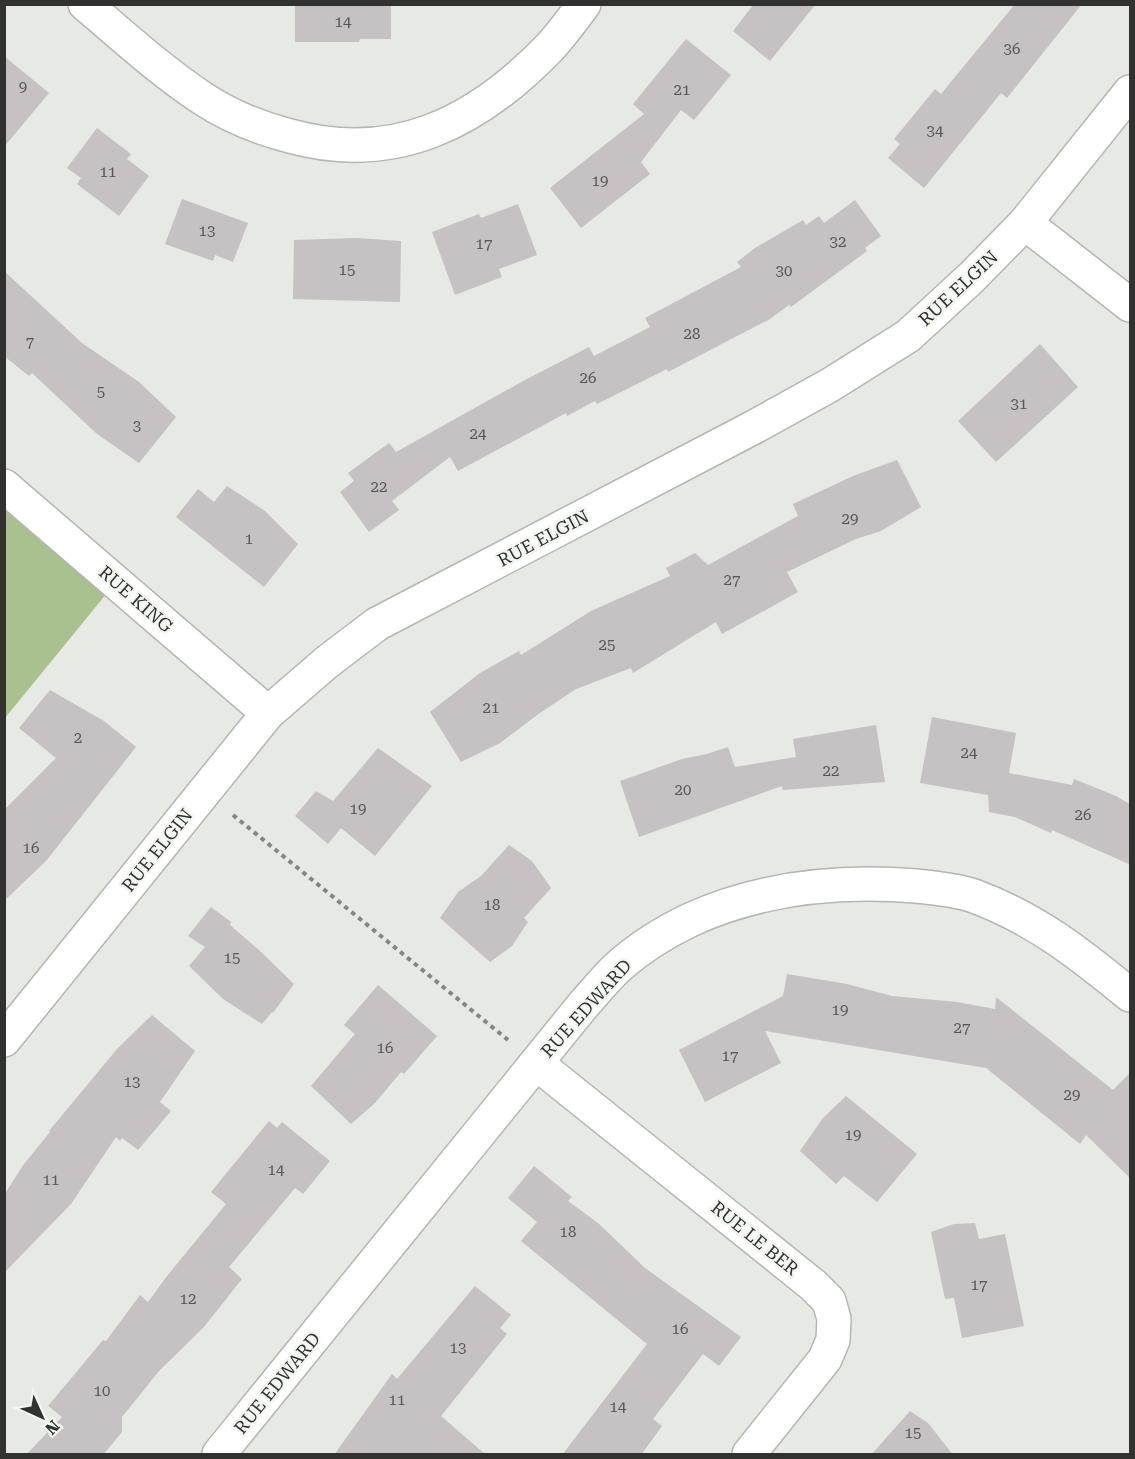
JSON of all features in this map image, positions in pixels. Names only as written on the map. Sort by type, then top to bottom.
[{"type":"street","points":[[85,4],[202,99],[236,117],[269,130],[335,146],[407,140],[449,124],[482,105],[518,77],[551,46],[584,4]]},
{"type":"street","name":"RUE ELGIN","points":[[4,1040],[268,713],[327,662],[377,624],[756,426],[830,385],[908,336],[972,277],[1025,223],[1131,92]]},
{"type":"street","points":[[1025,223],[1131,305]]},
{"type":"street","name":"RUE KING","points":[[4,486],[268,713]]},
{"type":"street","name":"RUE EDWARD","points":[[219,1455],[584,1004],[618,967],[651,943],[690,920],[737,903],[780,892],[831,885],[881,884],[931,887],[972,895],[1014,913],[1055,936],[1131,995]]},
{"type":"street","name":"RUE LE BER","points":[[536,1064],[813,1285],[829,1301],[834,1319],[833,1340],[825,1359],[749,1455]]},
{"type":"path","points":[[204,792],[536,1064]]},
{"type":"green space","points":[[5,486],[116,582],[5,718]]},
{"type":"building","points":[[295,4],[391,4],[391,39],[360,39],[359,42],[295,42]]},
{"type":"building","points":[[754,4],[816,4],[770,61],[733,31]]},
{"type":"building","points":[[1015,4],[1082,4],[1007,98],[1001,93],[924,188],[888,158],[900,144],[894,139],[935,89],[941,94]]},
{"type":"building","points":[[686,39],[731,75],[694,120],[681,110],[641,162],[650,174],[581,228],[550,188],[644,114],[633,104]]},
{"type":"building","points":[[4,56],[49,93],[4,147]]},
{"type":"building","points":[[97,128],[131,154],[127,159],[149,176],[119,216],[77,184],[81,178],[67,168]]},
{"type":"building","points":[[182,199],[248,223],[233,262],[215,255],[213,261],[165,244]]},
{"type":"building","points":[[855,200],[881,236],[865,248],[867,251],[791,307],[789,305],[770,319],[668,372],[667,369],[597,404],[595,401],[567,416],[566,413],[458,471],[450,457],[392,501],[399,510],[369,532],[340,492],[354,481],[348,473],[389,443],[396,452],[589,347],[594,356],[650,327],[645,318],[741,267],[737,262],[755,248],[803,220],[806,225],[819,216],[824,223]]},
{"type":"building","points":[[518,204],[537,255],[499,269],[502,277],[455,295],[432,232],[479,214],[481,218]]},
{"type":"building","points":[[357,238],[401,241],[400,302],[293,299],[294,240]]},
{"type":"building","points":[[4,271],[82,343],[139,382],[176,417],[139,463],[97,434],[32,373],[29,376],[4,356]]},
{"type":"building","points":[[1040,344],[1078,387],[996,462],[958,421]]},
{"type":"building","points":[[897,460],[921,507],[881,531],[856,539],[787,572],[798,592],[722,634],[716,622],[633,673],[631,668],[576,689],[500,743],[461,762],[430,712],[480,673],[519,651],[521,655],[591,611],[670,576],[666,568],[695,553],[708,565],[798,516],[793,504],[853,476]]},
{"type":"building","points":[[227,486],[265,511],[298,544],[264,587],[176,517],[198,489],[214,502]]},
{"type":"building","points":[[50,690],[104,721],[136,747],[46,861],[4,901],[4,810],[56,758],[19,728]]},
{"type":"building","points":[[932,717],[1016,733],[1009,773],[1072,785],[1074,779],[1116,796],[1131,805],[1131,865],[1052,830],[1051,833],[1015,817],[989,812],[988,795],[920,783]]},
{"type":"building","points":[[876,725],[885,782],[783,790],[782,786],[639,837],[620,781],[682,759],[728,747],[735,767],[796,757],[793,739]]},
{"type":"building","points":[[378,748],[432,786],[375,856],[341,828],[328,844],[295,816],[316,791],[333,801]]},
{"type":"building","points":[[509,845],[532,861],[551,888],[524,918],[528,922],[512,946],[490,962],[440,918],[458,892],[481,876]]},
{"type":"building","points":[[211,907],[231,922],[230,925],[294,984],[262,1024],[223,999],[189,966],[205,947],[188,936]]},
{"type":"building","points":[[787,974],[847,984],[892,996],[957,1002],[995,1009],[996,997],[1113,1090],[1131,1072],[1131,1179],[1086,1135],[1080,1144],[986,1068],[765,1031],[781,1063],[705,1102],[679,1050],[783,996]]},
{"type":"building","points":[[378,985],[437,1036],[404,1074],[401,1072],[375,1103],[351,1124],[311,1086],[355,1034],[344,1025]]},
{"type":"building","points":[[152,1015],[195,1051],[160,1102],[171,1111],[138,1150],[122,1138],[120,1141],[116,1137],[71,1204],[4,1273],[4,1195],[49,1131],[117,1049]]},
{"type":"building","points":[[846,1096],[917,1154],[877,1202],[844,1176],[836,1184],[800,1151],[823,1118]]},
{"type":"building","points":[[269,1121],[277,1128],[282,1122],[330,1161],[303,1194],[295,1188],[229,1267],[242,1279],[203,1328],[159,1371],[122,1417],[122,1432],[103,1455],[26,1455],[62,1417],[48,1406],[103,1340],[106,1341],[140,1295],[148,1302],[226,1204],[211,1192]]},
{"type":"building","points":[[534,1166],[572,1197],[568,1201],[598,1223],[645,1268],[741,1337],[719,1366],[703,1354],[653,1419],[662,1426],[641,1455],[562,1455],[647,1344],[521,1241],[537,1222],[508,1198]]},
{"type":"building","points":[[975,1223],[979,1239],[1005,1234],[1024,1326],[962,1338],[954,1298],[945,1299],[931,1232],[954,1224]]},
{"type":"building","points":[[475,1286],[511,1315],[500,1328],[507,1334],[441,1416],[486,1455],[334,1455],[392,1374],[397,1379]]},
{"type":"building","points":[[910,1411],[928,1423],[953,1455],[871,1455]]}]
